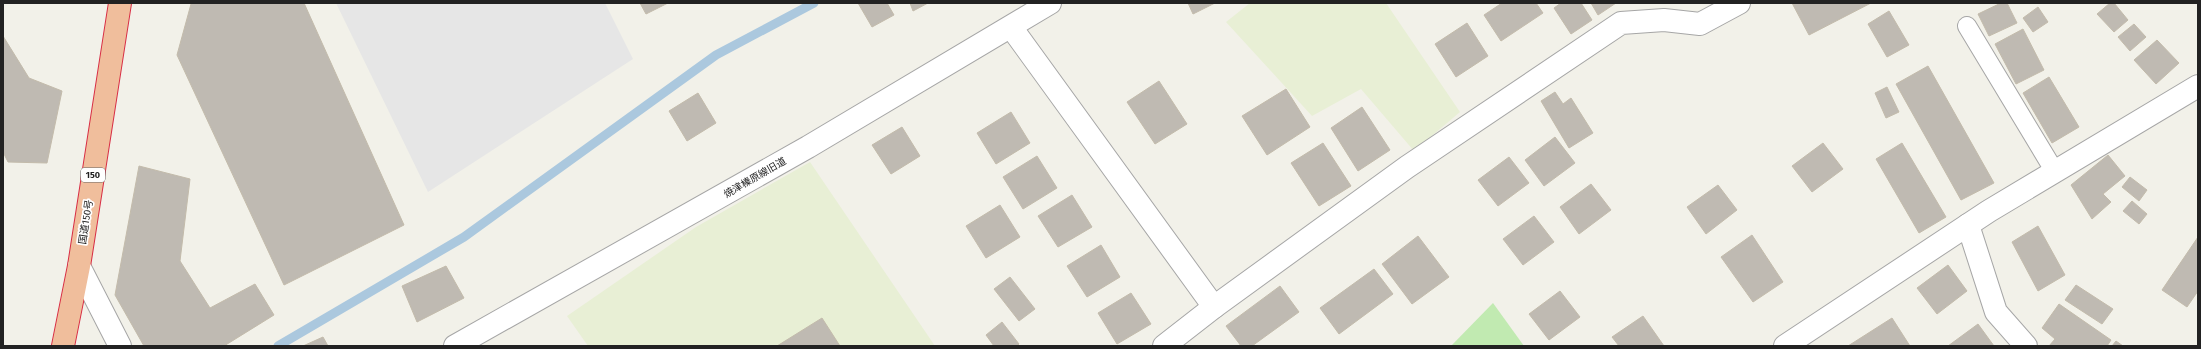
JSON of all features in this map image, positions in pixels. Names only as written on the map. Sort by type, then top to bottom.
[{"type":"highway","name":"国道150号","points":[[63,346],[79,266],[120,3]]},
{"type":"street","name":"焼津榛原線旧道","points":[[455,346],[808,147],[1050,3]]},
{"type":"street","points":[[1164,346],[1214,307],[1407,167],[1621,23],[1664,20],[1700,24],[1739,3]]},
{"type":"street","points":[[1011,27],[1214,307]]},
{"type":"street","points":[[1794,344],[1968,225],[2198,86]]},
{"type":"street","points":[[1968,225],[1996,312],[2026,346]]},
{"type":"street","points":[[79,266],[120,346]]},
{"type":"lane","points":[[1968,26],[2055,172]]},
{"type":"green space","points":[[1250,3],[1386,3],[1460,112],[1414,151],[1361,89],[1312,116],[1226,22]]},
{"type":"green space","points":[[810,162],[935,346],[588,346],[567,316],[696,227]]},
{"type":"green space","points":[[1493,303],[1524,346],[1451,346]]},
{"type":"shaded area","points":[[336,3],[605,3],[633,59],[428,192]]},
{"type":"building","points":[[304,3],[404,225],[284,285],[177,55],[191,4]]},
{"type":"building","points":[[640,3],[668,3],[646,14]]},
{"type":"building","points":[[858,3],[887,3],[894,15],[872,27]]},
{"type":"building","points":[[910,3],[928,3],[913,11]]},
{"type":"building","points":[[1188,3],[1215,3],[1193,14]]},
{"type":"building","points":[[1502,3],[1536,3],[1543,13],[1501,41],[1484,15]]},
{"type":"building","points":[[1561,3],[1581,3],[1592,20],[1571,34],[1554,8]]},
{"type":"building","points":[[1591,3],[1616,3],[1598,15]]},
{"type":"building","points":[[1792,3],[1871,3],[1809,35]]},
{"type":"building","points":[[2001,3],[2007,3],[2017,23],[1989,36],[1978,14]]},
{"type":"building","points":[[2110,3],[2114,3],[2128,20],[2114,32],[2097,14]]},
{"type":"building","points":[[2038,7],[2048,22],[2033,32],[2023,18]]},
{"type":"building","points":[[1889,11],[1909,45],[1887,57],[1868,24]]},
{"type":"building","points":[[1467,23],[1488,56],[1456,77],[1435,44]]},
{"type":"building","points":[[2134,24],[2146,37],[2130,51],[2118,37]]},
{"type":"building","points":[[2023,29],[2044,70],[2016,84],[1995,44]]},
{"type":"building","points":[[3,36],[29,78],[62,91],[47,163],[8,162],[3,152]]},
{"type":"building","points":[[2157,40],[2179,63],[2156,84],[2134,60]]},
{"type":"building","points":[[1928,66],[1994,183],[1961,200],[1896,84]]},
{"type":"building","points":[[2049,77],[2079,127],[2052,143],[2023,93]]},
{"type":"building","points":[[1159,81],[1187,124],[1155,144],[1127,102]]},
{"type":"building","points":[[1887,87],[1899,112],[1886,118],[1875,93]]},
{"type":"building","points":[[1286,89],[1310,127],[1267,155],[1242,116]]},
{"type":"building","points":[[1555,92],[1563,104],[1571,98],[1593,133],[1569,148],[1541,101]]},
{"type":"building","points":[[698,93],[716,123],[687,141],[669,111]]},
{"type":"building","points":[[1362,107],[1390,150],[1358,171],[1331,128]]},
{"type":"building","points":[[1011,112],[1030,143],[996,164],[977,133]]},
{"type":"building","points":[[902,127],[920,156],[891,174],[872,145]]},
{"type":"building","points":[[1555,137],[1575,163],[1544,186],[1525,160]]},
{"type":"building","points":[[1323,143],[1351,186],[1319,206],[1291,163]]},
{"type":"building","points":[[1823,143],[1843,169],[1812,192],[1792,166]]},
{"type":"building","points":[[1902,143],[1946,217],[1919,233],[1876,159]]},
{"type":"building","points":[[2108,155],[2125,176],[2103,194],[2111,202],[2092,219],[2071,185]]},
{"type":"building","points":[[1037,156],[1057,188],[1023,209],[1003,177]]},
{"type":"building","points":[[1509,157],[1529,183],[1498,206],[1478,180]]},
{"type":"building","points":[[139,166],[190,179],[180,261],[210,308],[255,284],[274,315],[224,346],[144,346],[115,295]]},
{"type":"building","points":[[2130,177],[2147,190],[2139,201],[2122,187]]},
{"type":"building","points":[[1591,184],[1611,210],[1579,234],[1560,207]]},
{"type":"building","points":[[1718,185],[1737,210],[1706,234],[1687,207]]},
{"type":"building","points":[[1072,195],[1092,227],[1058,247],[1038,216]]},
{"type":"building","points":[[2132,201],[2147,214],[2139,224],[2123,211]]},
{"type":"building","points":[[1000,205],[1020,237],[986,258],[966,226]]},
{"type":"building","points":[[1534,216],[1554,242],[1523,265],[1503,239]]},
{"type":"building","points":[[2038,226],[2065,275],[2038,291],[2012,242]]},
{"type":"building","points":[[1752,235],[1783,282],[1753,302],[1721,257]]},
{"type":"building","points":[[1418,236],[1449,277],[1412,304],[1382,264]]},
{"type":"building","points":[[2198,237],[2198,291],[2187,307],[2162,290]]},
{"type":"building","points":[[1101,245],[1120,277],[1087,297],[1067,266]]},
{"type":"building","points":[[1948,265],[1967,291],[1937,314],[1917,288]]},
{"type":"building","points":[[446,266],[464,298],[417,322],[402,286]]},
{"type":"building","points":[[1374,269],[1393,294],[1339,334],[1320,308]]},
{"type":"building","points":[[1010,277],[1035,309],[1019,321],[994,289]]},
{"type":"building","points":[[2076,285],[2113,309],[2102,324],[2065,300]]},
{"type":"building","points":[[1280,286],[1299,312],[1252,346],[1241,346],[1226,326]]},
{"type":"building","points":[[1560,291],[1580,317],[1549,340],[1529,314]]},
{"type":"building","points":[[1131,293],[1151,324],[1117,344],[1098,313]]},
{"type":"building","points":[[2059,304],[2111,340],[2107,346],[2049,346],[2055,339],[2042,328]]},
{"type":"building","points":[[1643,316],[1664,346],[1619,346],[1612,337]]},
{"type":"building","points":[[822,318],[840,346],[777,346]]},
{"type":"building","points":[[1892,318],[1910,346],[1848,346]]},
{"type":"building","points":[[1002,322],[1019,344],[1017,346],[994,346],[986,335]]},
{"type":"building","points":[[1978,324],[1994,346],[1948,346]]},
{"type":"building","points":[[323,337],[328,346],[303,346]]},
{"type":"building","points":[[2116,341],[2123,346],[2112,346]]},
{"type":"waterway","points":[[278,346],[464,237],[716,55],[814,3]]}]
